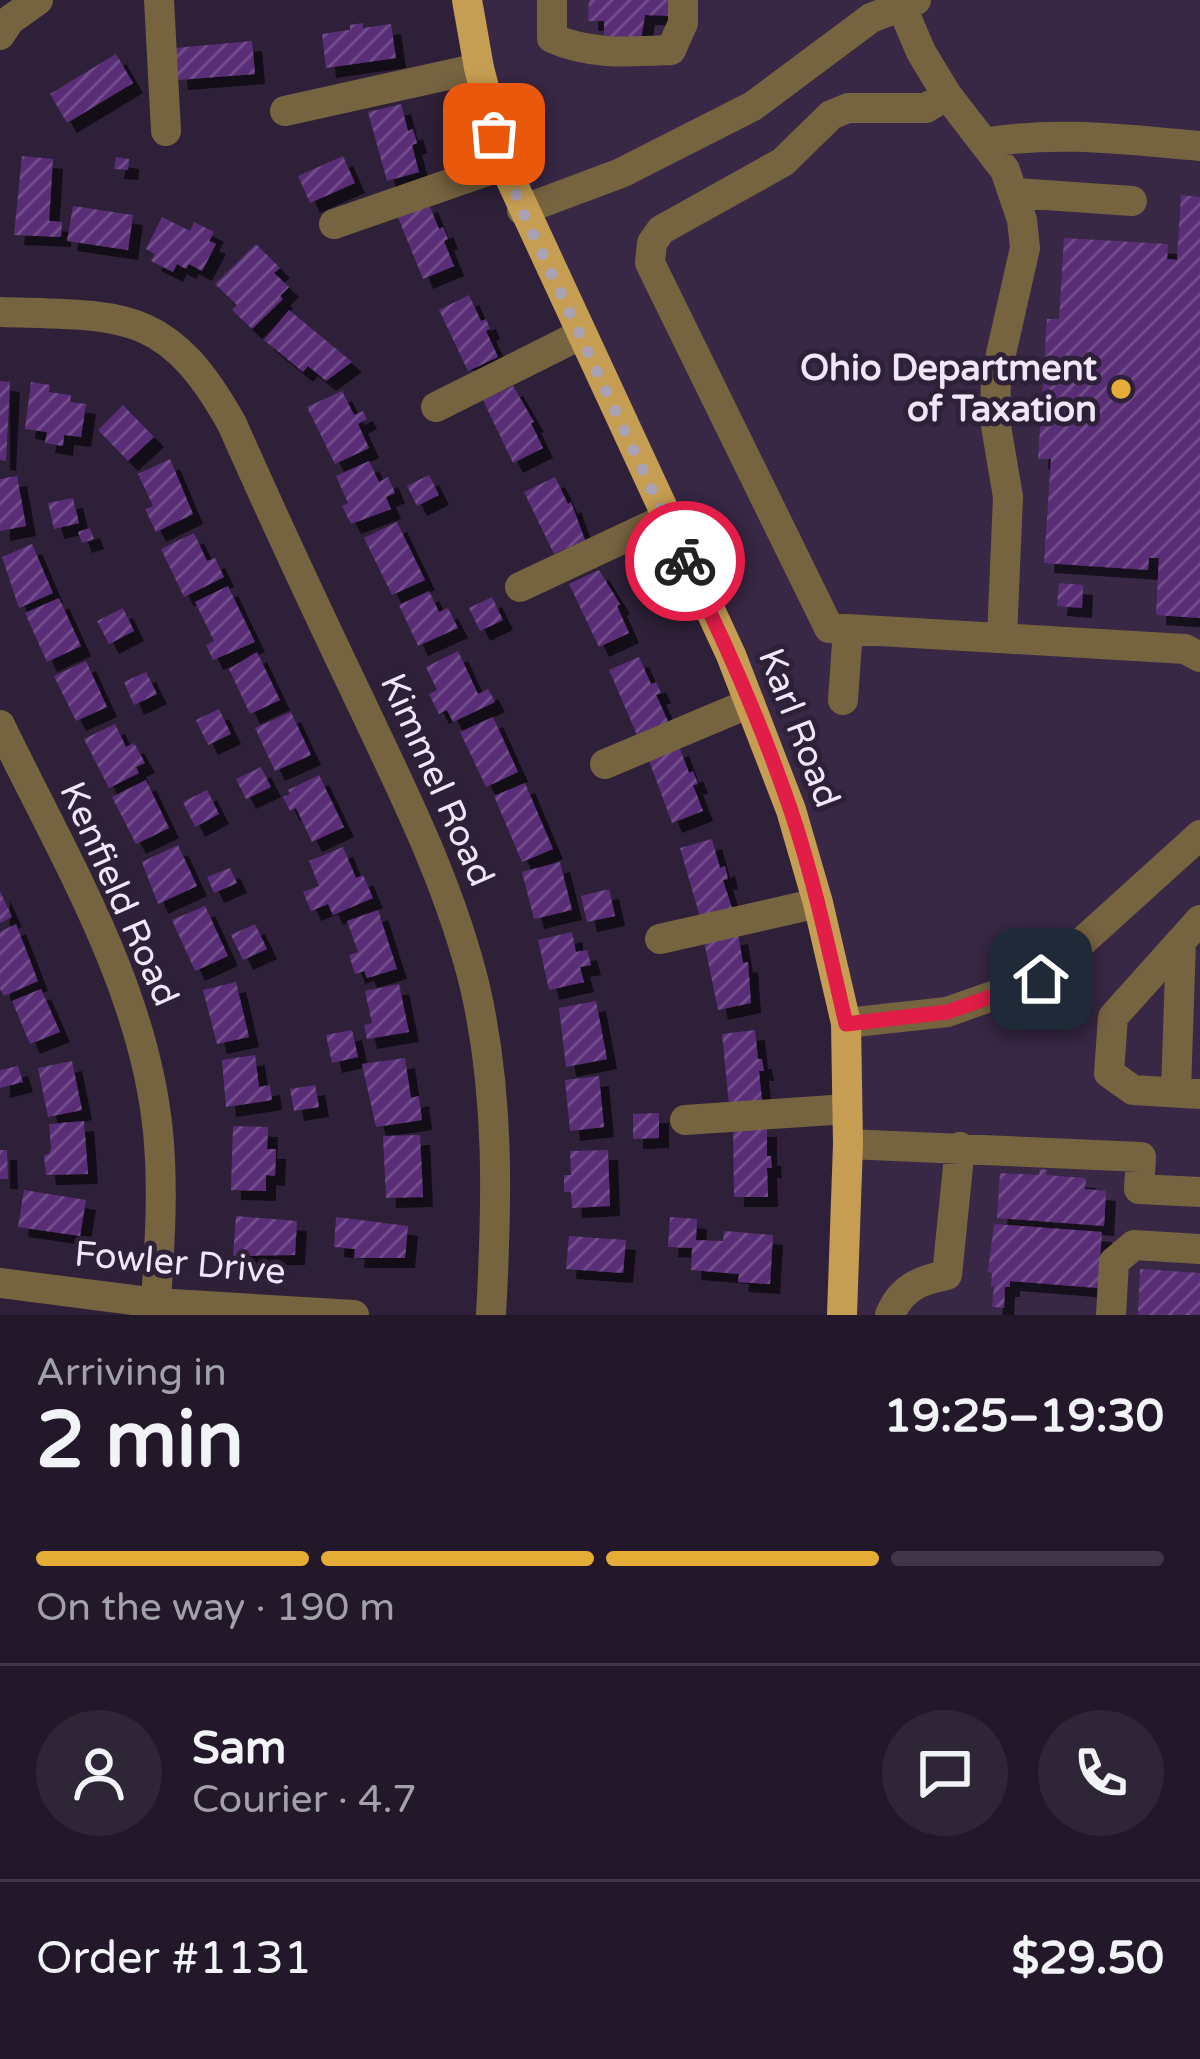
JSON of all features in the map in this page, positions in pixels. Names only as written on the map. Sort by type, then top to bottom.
[{"type":"main road","name":"Karl Road","points":[[467,0],[478,68],[504,165],[750,703],[791,810],[818,903],[846,1024],[848,1144],[842,1315]]},
{"type":"street","points":[[3,21],[38,0]]},
{"type":"street","points":[[159,0],[166,131]]},
{"type":"street","points":[[552,0],[552,38],[579,50],[635,52],[671,50],[683,23],[683,0]]},
{"type":"street","points":[[522,210],[621,173],[753,106],[871,18],[905,2],[921,52],[1016,193],[1025,248],[996,376],[995,420],[1008,497],[1002,638]]},
{"type":"street","points":[[285,112],[478,68]]},
{"type":"street","points":[[947,95],[926,108],[848,108],[831,115],[783,162],[661,230],[652,243],[650,262],[829,628],[1185,649],[1200,656]]},
{"type":"street","points":[[985,143],[1021,137],[1096,137],[1200,146]]},
{"type":"street","points":[[334,224],[504,165]]},
{"type":"street","points":[[1016,193],[1132,201]]},
{"type":"street","name":"Kimmel Road","points":[[0,311],[118,318],[150,330],[181,351],[206,378],[232,424],[446,891],[475,988],[494,1112],[497,1195],[491,1315]]},
{"type":"street","points":[[436,407],[580,335]]},
{"type":"street","points":[[520,587],[665,519]]},
{"type":"street","points":[[844,700],[848,629]]},
{"type":"street","points":[[605,764],[750,703]]},
{"type":"street","name":"Kenfield Road","points":[[0,725],[124,989],[142,1047],[158,1133],[155,1309]]},
{"type":"street","points":[[846,1024],[947,1012],[1041,979],[1200,835]]},
{"type":"street","points":[[660,939],[818,903]]},
{"type":"street","points":[[1191,931],[1188,1093],[1132,1090],[1109,1073],[1113,1016],[1191,931]]},
{"type":"street","points":[[685,1120],[847,1109]]},
{"type":"street","points":[[848,1144],[1141,1156],[1138,1189],[1200,1192]]},
{"type":"street","points":[[890,1315],[896,1299],[920,1280],[947,1275],[960,1147]]},
{"type":"street","points":[[1111,1315],[1114,1262],[1134,1245],[1200,1250]]},
{"type":"street","name":"Fowler Drive","points":[[0,1283],[155,1309],[354,1315]]},
{"type":"shaded area","points":[[464,0],[1200,0],[1200,1315],[849,1315],[854,1227],[809,825],[495,137]]},
{"type":"building","points":[[589,0],[677,0],[676,16],[645,15],[641,39],[617,38],[604,35],[604,21],[588,21]]},
{"type":"building","points":[[363,23],[363,28],[391,24],[396,58],[326,68],[322,34]]},
{"type":"building","points":[[252,41],[255,74],[178,80],[175,48]]},
{"type":"building","points":[[116,54],[133,83],[67,123],[50,94]]},
{"type":"building","points":[[401,104],[408,131],[413,129],[417,143],[412,145],[419,172],[387,181],[368,112]]},
{"type":"building","points":[[22,156],[53,159],[49,221],[62,222],[61,237],[14,235]]},
{"type":"building","points":[[343,156],[355,183],[310,203],[298,176]]},
{"type":"building","points":[[116,157],[129,159],[128,170],[114,169]]},
{"type":"building","name":"Ohio Department of Taxation","points":[[1181,195],[1200,197],[1200,618],[1156,615],[1159,558],[1149,558],[1148,570],[1044,563],[1051,459],[1038,459],[1047,319],[1059,319],[1064,238],[1168,244],[1167,259],[1177,260]]},
{"type":"building","points":[[428,202],[448,239],[444,241],[454,266],[423,279],[397,215]]},
{"type":"building","points":[[73,206],[133,215],[128,250],[67,241]]},
{"type":"building","points":[[162,217],[190,231],[194,222],[214,232],[209,241],[216,244],[202,271],[177,264],[173,272],[151,261],[155,254],[146,249]]},
{"type":"building","points":[[256,244],[280,268],[274,273],[289,287],[252,329],[232,310],[237,305],[215,284]]},
{"type":"building","points":[[469,295],[481,321],[486,319],[490,329],[486,331],[498,357],[468,371],[439,310]]},
{"type":"building","points":[[289,310],[352,362],[326,381],[308,366],[303,372],[264,340]]},
{"type":"building","points":[[0,381],[10,382],[6,461],[0,460]]},
{"type":"building","points":[[31,382],[50,385],[49,392],[71,395],[70,402],[86,404],[81,437],[64,435],[63,446],[45,443],[47,432],[25,429]]},
{"type":"building","points":[[513,386],[543,448],[513,463],[483,400]]},
{"type":"building","points":[[342,391],[354,415],[363,411],[367,419],[358,424],[369,448],[335,464],[307,407]]},
{"type":"building","points":[[123,405],[154,437],[128,461],[98,430]]},
{"type":"building","points":[[170,459],[193,514],[156,532],[145,509],[153,506],[138,474]]},
{"type":"building","points":[[369,461],[379,482],[388,477],[395,493],[386,497],[391,509],[351,524],[336,476]]},
{"type":"building","points":[[429,475],[439,495],[417,506],[407,486]]},
{"type":"building","points":[[17,476],[26,526],[0,531],[0,479]]},
{"type":"building","points":[[555,477],[568,504],[571,502],[585,540],[554,554],[524,492]]},
{"type":"building","points":[[73,498],[79,523],[54,529],[48,503]]},
{"type":"building","points":[[397,522],[425,580],[392,595],[364,538]]},
{"type":"building","points":[[90,528],[94,539],[82,543],[78,532]]},
{"type":"building","points":[[194,533],[207,561],[215,558],[224,577],[184,597],[161,549]]},
{"type":"building","points":[[32,544],[53,593],[19,608],[2,557]]},
{"type":"building","points":[[599,570],[620,604],[629,633],[599,647],[569,584]]},
{"type":"building","points":[[1059,583],[1083,585],[1082,608],[1057,606]]},
{"type":"building","points":[[228,586],[255,642],[213,660],[206,645],[214,641],[195,602]]},
{"type":"building","points":[[429,591],[439,612],[448,608],[458,628],[418,646],[399,605]]},
{"type":"building","points":[[492,597],[503,620],[480,631],[469,608]]},
{"type":"building","points":[[59,598],[81,646],[47,662],[25,613]]},
{"type":"building","points":[[123,608],[134,631],[109,644],[97,621]]},
{"type":"building","points":[[458,651],[478,694],[488,689],[495,702],[453,722],[447,710],[439,714],[429,694],[437,690],[426,667]]},
{"type":"building","points":[[257,652],[280,700],[250,714],[229,669]]},
{"type":"building","points":[[639,657],[651,684],[656,682],[661,693],[656,695],[668,721],[637,735],[609,670]]},
{"type":"building","points":[[86,661],[107,707],[76,721],[54,676]]},
{"type":"building","points":[[146,672],[157,694],[134,705],[124,682]]},
{"type":"building","points":[[219,709],[231,734],[208,745],[196,720]]},
{"type":"building","points":[[291,712],[311,755],[275,771],[255,728]]},
{"type":"building","points":[[493,717],[518,772],[486,787],[460,732]]},
{"type":"building","points":[[115,724],[126,747],[134,743],[145,763],[136,767],[139,773],[109,788],[84,739]]},
{"type":"building","points":[[679,746],[698,784],[693,785],[703,811],[672,823],[648,758]]},
{"type":"building","points":[[261,767],[271,787],[246,799],[236,779]]},
{"type":"building","points":[[319,775],[344,827],[312,842],[296,808],[290,811],[283,797]]},
{"type":"building","points":[[146,780],[169,828],[136,844],[112,797]]},
{"type":"building","points":[[525,783],[553,849],[522,862],[494,796]]},
{"type":"building","points":[[207,790],[219,814],[195,827],[183,802]]},
{"type":"building","points":[[712,839],[720,868],[725,866],[728,879],[723,880],[732,908],[700,917],[680,848]]},
{"type":"building","points":[[178,845],[197,886],[158,904],[142,862]]},
{"type":"building","points":[[343,847],[356,878],[363,875],[373,898],[333,915],[328,904],[311,911],[303,892],[319,886],[309,861]]},
{"type":"building","points":[[560,862],[572,910],[534,919],[522,872]]},
{"type":"building","points":[[230,868],[237,883],[214,893],[207,877]]},
{"type":"building","points":[[609,889],[615,916],[587,922],[581,896]]},
{"type":"building","points":[[0,891],[12,917],[0,923]]},
{"type":"building","points":[[205,906],[228,956],[195,971],[172,920]]},
{"type":"building","points":[[378,910],[397,969],[367,978],[364,971],[355,974],[349,955],[358,952],[347,921]]},
{"type":"building","points":[[16,924],[38,981],[4,996],[0,932]]},
{"type":"building","points":[[255,924],[267,949],[243,960],[231,935]]},
{"type":"building","points":[[572,932],[576,952],[587,950],[591,965],[580,967],[584,982],[549,990],[538,940]]},
{"type":"building","points":[[738,934],[743,963],[748,962],[751,1003],[718,1010],[704,941]]},
{"type":"building","points":[[236,982],[249,1037],[217,1044],[203,990]]},
{"type":"building","points":[[399,984],[409,1032],[367,1039],[364,1025],[372,1023],[365,991]]},
{"type":"building","points":[[41,989],[60,1032],[30,1044],[12,1001]]},
{"type":"building","points":[[596,1001],[607,1059],[566,1067],[559,1008]]},
{"type":"building","points":[[352,1030],[358,1057],[332,1063],[326,1035]]},
{"type":"building","points":[[755,1030],[764,1071],[759,1071],[762,1101],[729,1104],[722,1034]]},
{"type":"building","points":[[255,1055],[259,1087],[270,1085],[272,1100],[226,1107],[222,1060]]},
{"type":"building","points":[[405,1058],[411,1098],[419,1096],[422,1120],[376,1127],[362,1064]]},
{"type":"building","points":[[72,1061],[82,1110],[48,1117],[38,1068]]},
{"type":"building","points":[[18,1066],[23,1082],[0,1088],[0,1070]]},
{"type":"building","points":[[599,1076],[604,1127],[570,1131],[565,1080]]},
{"type":"building","points":[[315,1085],[319,1107],[294,1111],[290,1089]]},
{"type":"building","points":[[659,1113],[659,1138],[633,1139],[633,1114]]},
{"type":"building","points":[[84,1121],[88,1174],[46,1175],[49,1124]]},
{"type":"building","points":[[233,1126],[268,1127],[267,1149],[276,1149],[275,1176],[266,1175],[266,1191],[231,1190]]},
{"type":"building","points":[[733,1127],[767,1127],[772,1168],[767,1168],[768,1197],[734,1197]]},
{"type":"building","points":[[420,1135],[423,1197],[386,1198],[383,1136]]},
{"type":"building","points":[[0,1150],[7,1150],[8,1179],[0,1179]]},
{"type":"building","points":[[608,1150],[610,1206],[572,1208],[571,1192],[564,1192],[564,1175],[571,1175],[570,1151]]},
{"type":"building","points":[[1040,1169],[1047,1170],[1046,1175],[1086,1178],[1085,1189],[1106,1191],[1104,1226],[997,1218],[1000,1173],[1039,1175]]},
{"type":"building","points":[[24,1190],[86,1200],[80,1236],[18,1227]]},
{"type":"building","points":[[236,1216],[297,1221],[295,1255],[233,1256]]},
{"type":"building","points":[[336,1217],[408,1226],[405,1258],[354,1258],[355,1249],[334,1247]]},
{"type":"building","points":[[670,1217],[697,1219],[696,1240],[723,1241],[724,1231],[773,1235],[770,1284],[738,1282],[739,1274],[691,1270],[692,1248],[668,1247]]},
{"type":"building","points":[[994,1224],[1102,1232],[1098,1288],[1010,1281],[1004,1308],[992,1307],[994,1286],[988,1272]]},
{"type":"building","points":[[569,1236],[626,1240],[623,1273],[566,1269]]},
{"type":"building","points":[[1140,1269],[1200,1273],[1200,1315],[1138,1315]]},
{"type":"way so far","points":[[494,134],[522,210],[685,561]]},
{"type":"place","name":"Ohio Department of Taxation","points":[[1121,389]]},
{"type":"route","points":[[685,561],[731,655],[791,810],[846,1024],[947,1012],[1041,979]]}]
